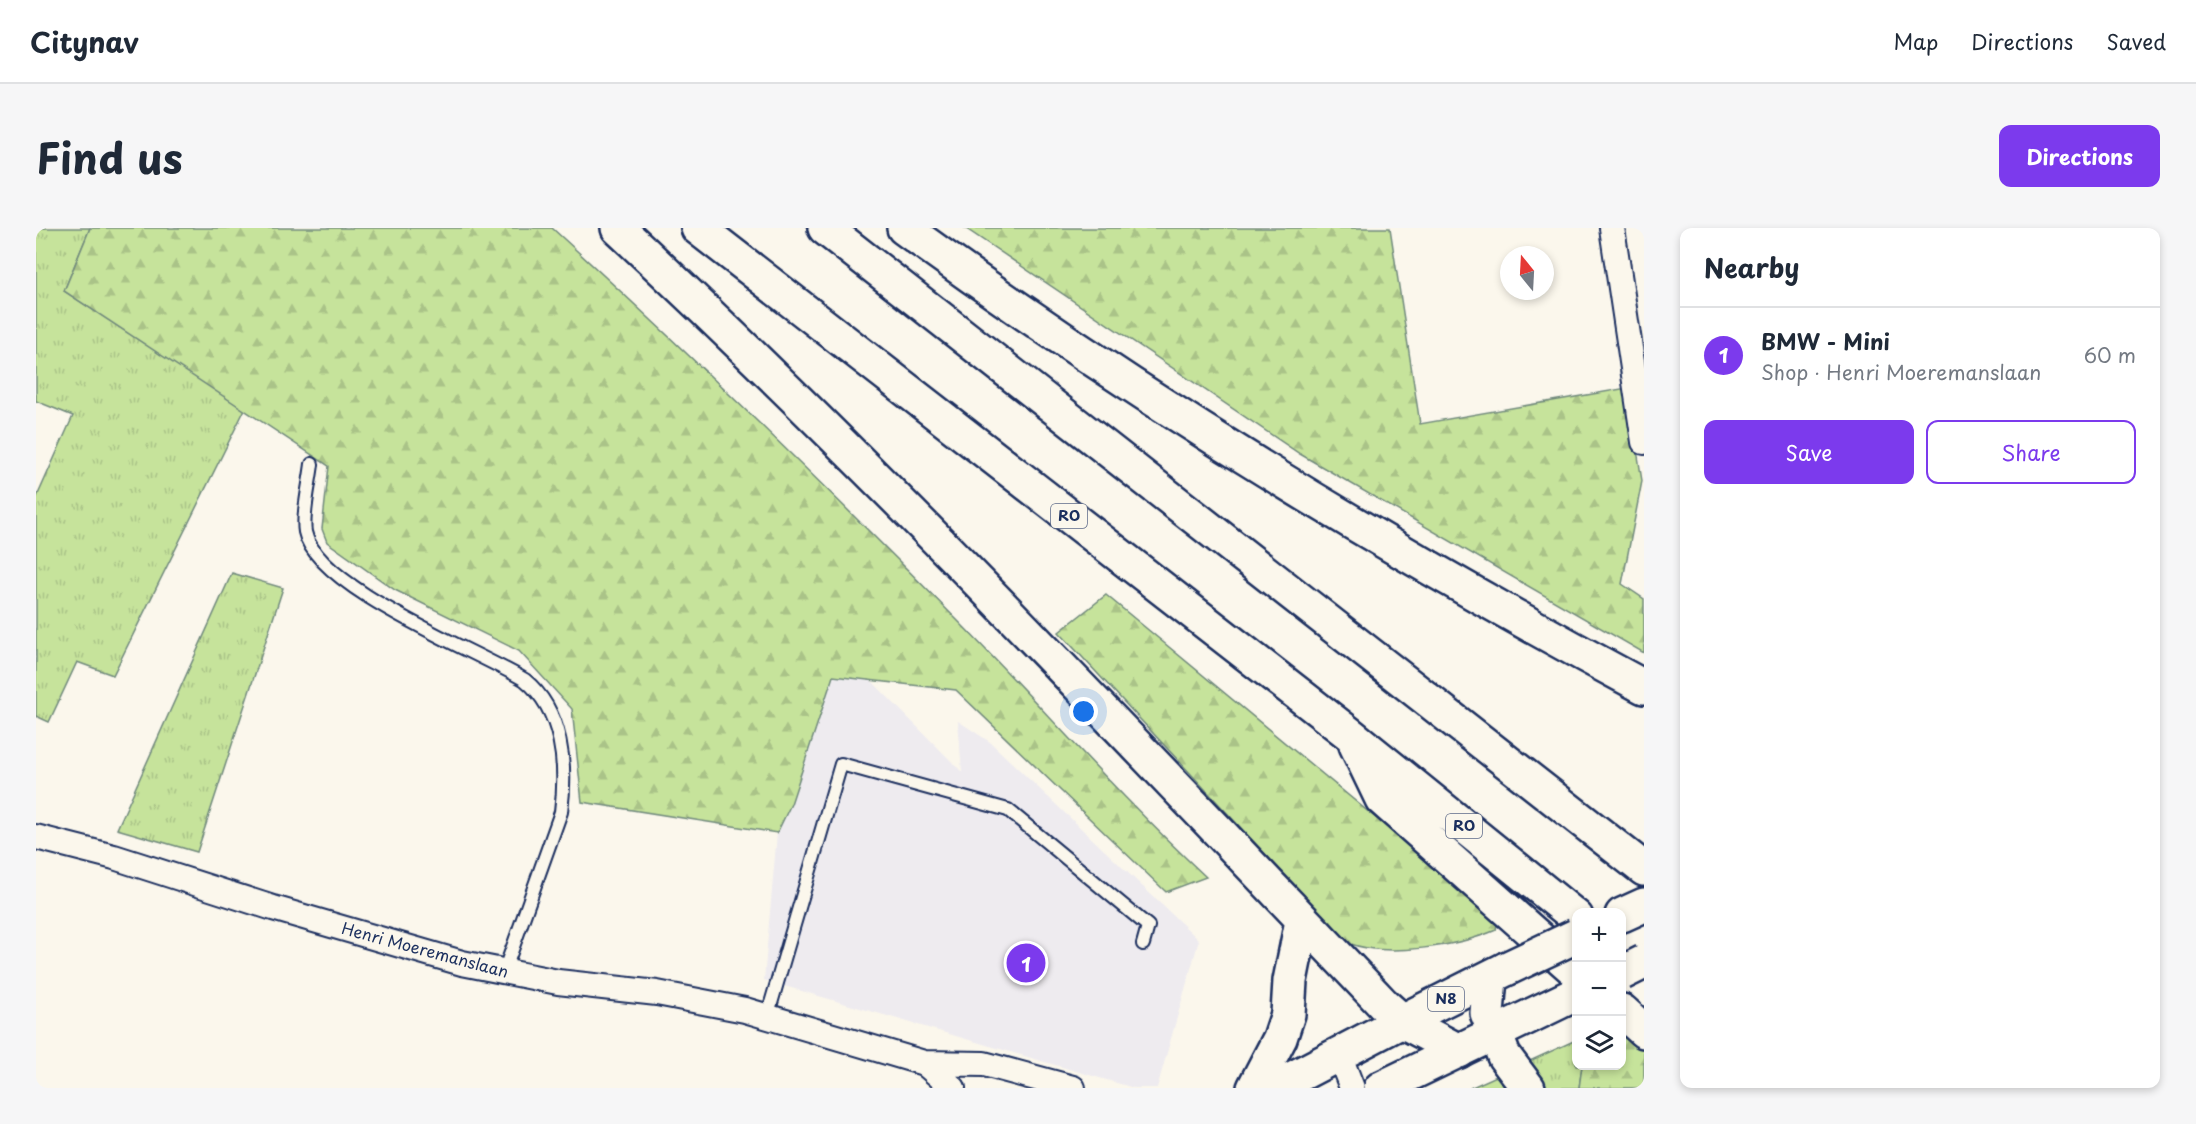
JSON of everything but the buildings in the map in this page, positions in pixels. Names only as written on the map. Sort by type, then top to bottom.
[{"type":"main road","points":[[618,228],[743,344],[990,592],[1302,921],[1402,1020],[1459,1051]]},
{"type":"main road","name":"R0","points":[[698,228],[1351,735],[1572,914]]},
{"type":"main road","points":[[825,228],[1644,869]]},
{"type":"main road","points":[[904,228],[1022,314],[1194,426],[1496,608],[1644,687]]},
{"type":"main road","points":[[1351,735],[1382,799],[1572,967]]},
{"type":"main road","points":[[1626,913],[1644,905]]},
{"type":"main road","points":[[1254,1088],[1280,1038],[1288,1014],[1290,981],[1302,921]]},
{"type":"main road","name":"N8","points":[[1274,1088],[1402,1020],[1572,938]]},
{"type":"main road","points":[[1626,956],[1644,971]]},
{"type":"main road","points":[[1626,971],[1644,962]]},
{"type":"main road","points":[[1498,974],[1487,1013],[1504,1056],[1528,1088]]},
{"type":"main road","points":[[1381,1088],[1564,1000]]},
{"type":"main road","points":[[1626,1015],[1644,1031]]},
{"type":"street","points":[[1612,228],[1644,442]]},
{"type":"street","name":"Henri Moeremanslaan","points":[[36,837],[114,857],[462,963],[558,982],[667,995],[767,1017],[924,1063],[984,1064],[1073,1088]]},
{"type":"street","points":[[1338,1054],[1352,1088]]},
{"type":"street","name":"Henri Moeremanslaan","points":[[924,1063],[953,1088]]},
{"type":"lane","points":[[312,464],[305,531],[313,552],[383,608],[525,680],[541,693],[554,717],[562,754],[564,790],[561,812],[504,972]]},
{"type":"lane","points":[[767,1017],[841,764],[1008,810],[1148,926],[1143,944]]},
{"type":"shaded area","points":[[836,645],[962,772],[958,721],[990,742],[1199,940],[1157,1088],[1134,1088],[764,980],[777,833],[828,646]]},
{"type":"green space","points":[[36,228],[90,228],[64,291],[245,409],[113,675],[77,662],[49,722],[36,716],[36,499],[73,416],[36,401]]},
{"type":"green space","points":[[90,228],[552,228],[708,374],[861,523],[961,624],[1143,816],[1206,877],[1166,892],[956,690],[833,676],[791,804],[777,833],[582,802],[572,709],[519,651],[395,590],[327,542],[322,529],[329,466],[64,291]]},
{"type":"green space","points":[[965,228],[1390,228],[1420,424],[1627,388],[1642,481],[1622,584],[1644,599],[1644,653],[1300,454]]},
{"type":"green space","points":[[232,573],[283,588],[197,852],[117,829]]},
{"type":"green space","points":[[1106,595],[1498,919],[1496,930],[1463,941],[1402,950],[1382,950],[1348,943],[1059,632]]},
{"type":"green space","points":[[1626,1029],[1644,1045],[1644,1088],[1579,1088],[1581,1070],[1626,1070]]},
{"type":"green space","points":[[1572,1042],[1572,1070],[1581,1070],[1579,1088],[1470,1088]]},
{"type":"place","name":"BMW - Mini","points":[[1026,963]]}]
